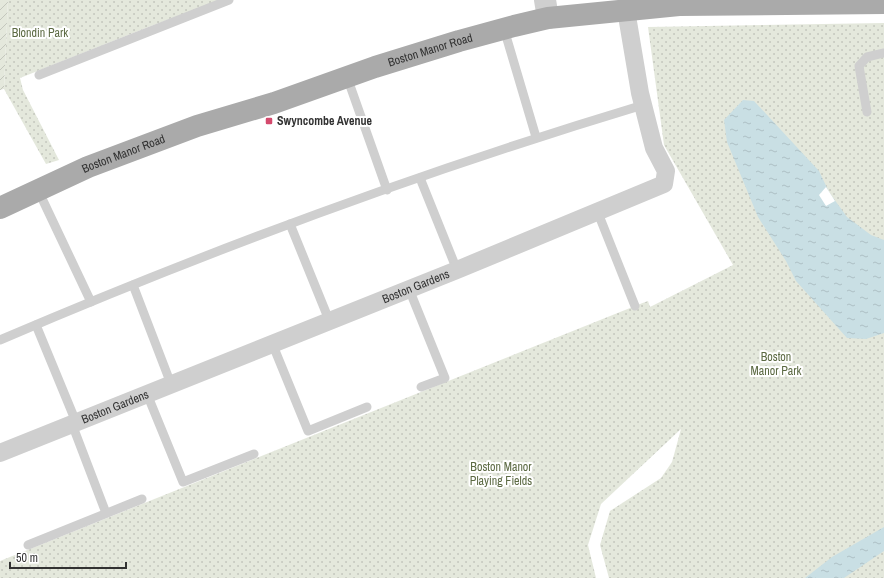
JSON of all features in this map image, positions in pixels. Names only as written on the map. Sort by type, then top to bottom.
[{"type":"main road","name":"Boston Manor Road","points":[[0,208],[88,167],[197,126],[274,103],[347,77],[459,41],[504,29],[547,9],[626,10],[679,5],[884,3]]},
{"type":"street","name":"Boston Gardens","points":[[0,453],[598,213],[664,184],[666,171],[654,148],[643,105],[626,10]]},
{"type":"lane","points":[[39,75],[229,0]]},
{"type":"lane","points":[[504,29],[536,137]]},
{"type":"lane","points":[[867,112],[859,66],[867,57],[884,53]]},
{"type":"lane","points":[[347,77],[387,190]]},
{"type":"lane","points":[[0,339],[132,285],[290,224],[536,137],[643,105]]},
{"type":"lane","points":[[420,178],[457,270]]},
{"type":"lane","points":[[38,190],[91,302]]},
{"type":"lane","points":[[598,213],[635,306]]},
{"type":"lane","points":[[290,224],[329,320]]},
{"type":"lane","points":[[132,285],[171,384]]},
{"type":"lane","points":[[409,289],[445,378],[421,387]]},
{"type":"lane","points":[[36,325],[74,423],[106,513]]},
{"type":"lane","points":[[272,343],[308,431],[367,407]]},
{"type":"lane","points":[[147,394],[183,482],[254,454]]},
{"type":"lane","points":[[28,545],[142,499]]},
{"type":"green space","points":[[0,0],[8,0],[4,89],[0,90]]},
{"type":"green space","name":"Blondin Park","points":[[8,0],[221,0],[20,78],[23,90],[59,160],[46,164],[4,89]]},
{"type":"green space","points":[[884,23],[884,578],[609,578],[600,545],[610,511],[661,478],[672,462],[681,429],[601,504],[588,545],[596,578],[0,578],[0,561],[640,304],[648,301],[650,307],[733,265],[664,145],[648,27]]},
{"type":"water","points":[[743,100],[754,101],[819,171],[829,192],[847,217],[871,235],[884,240],[884,333],[866,339],[847,338],[796,281],[786,261],[758,217],[727,142],[724,120]]},
{"type":"water","points":[[884,527],[884,551],[844,578],[805,578],[832,557]]},
{"type":"pier","points":[[826,187],[835,201],[826,206],[819,195]]},
{"type":"place","name":"Swyncombe Avenue","points":[[269,121]]},
{"type":"park label","name":"Boston Manor Park","points":[[776,364]]},
{"type":"park label","name":"Boston Manor Playing Fields","points":[[501,474]]}]
